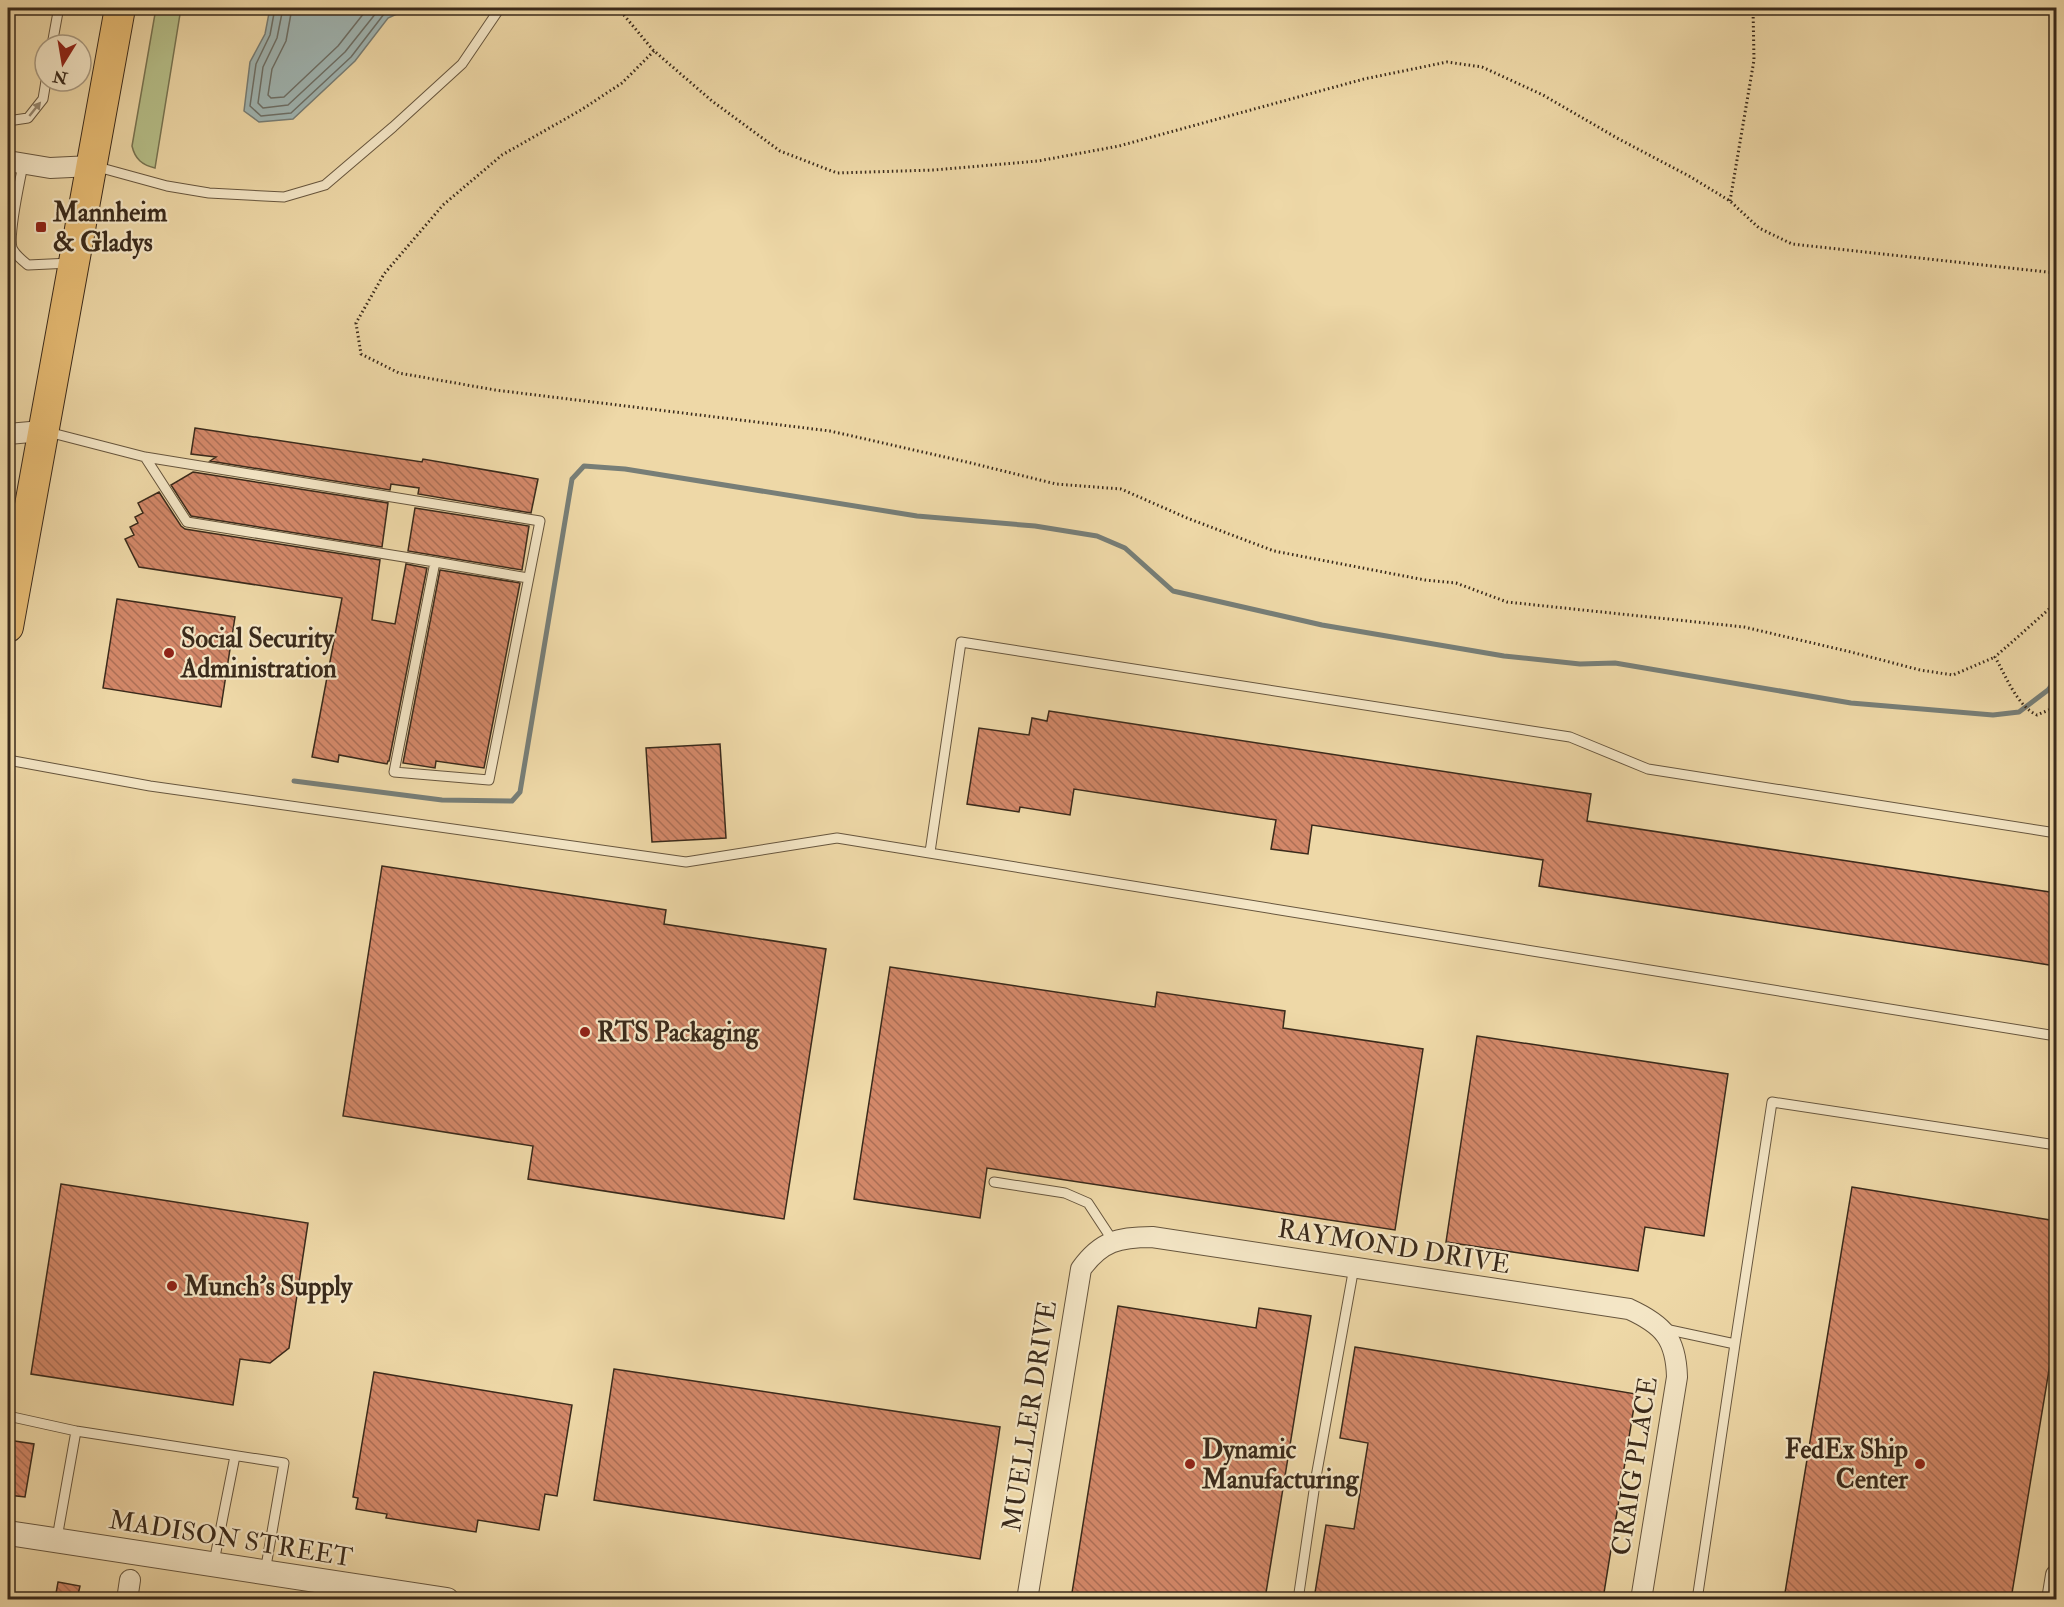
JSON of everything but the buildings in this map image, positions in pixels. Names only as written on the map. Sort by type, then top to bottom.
[{"type":"main road","points":[[8,627],[120,8]]},
{"type":"street","points":[[15,163],[50,168],[92,165]]},
{"type":"street","points":[[8,434],[42,431]]},
{"type":"street","name":"RAYMOND DRIVE","points":[[1106,1244],[1133,1237],[1152,1236],[1629,1309],[1646,1317],[1665,1334]]},
{"type":"street","name":"MUELLER DRIVE","points":[[1027,1599],[1081,1269],[1106,1244]]},
{"type":"street","name":"CRAIG PLACE","points":[[1641,1599],[1676,1393],[1676,1357],[1665,1334]]},
{"type":"street","name":"MADISON STREET","points":[[8,1533],[447,1599]]},
{"type":"street","points":[[2052,1599],[2056,1575]]},
{"type":"lane","points":[[92,165],[167,186],[209,193],[284,197],[325,185],[462,64],[500,8]]},
{"type":"lane","points":[[54,33],[59,9]]},
{"type":"lane","points":[[8,121],[28,118],[43,99],[44,93]]},
{"type":"lane","points":[[15,163],[10,232],[12,247],[16,255],[28,265],[73,263]]},
{"type":"lane","points":[[42,431],[145,457],[540,521],[489,780],[394,772],[435,562]]},
{"type":"lane","points":[[145,457],[187,522],[528,578]]},
{"type":"lane","points":[[930,852],[961,642],[1570,737],[1648,769],[2056,833]]},
{"type":"lane","points":[[8,760],[150,786],[686,862],[837,838],[2056,1036]]},
{"type":"lane","points":[[1697,1599],[1772,1102],[2056,1146]]},
{"type":"lane","points":[[994,1182],[1065,1193],[1088,1203],[1106,1244]]},
{"type":"lane","points":[[1298,1599],[1316,1477],[1354,1267]]},
{"type":"lane","points":[[1665,1334],[1735,1344]]},
{"type":"lane","points":[[8,1416],[76,1431],[284,1463],[266,1572]]},
{"type":"lane","points":[[56,1541],[76,1431]]},
{"type":"lane","points":[[213,1564],[235,1456]]},
{"type":"path","points":[[618,8],[654,51],[712,101],[780,151],[837,173],[934,170],[1038,161],[1119,146],[1364,79],[1447,62],[1482,67],[1543,95],[1730,201],[1759,228],[1792,244],[2056,273]]},
{"type":"path","points":[[1730,201],[1754,60],[1753,8]]},
{"type":"path","points":[[654,51],[622,83],[581,110],[502,155],[443,205],[384,274],[356,323],[361,354],[399,373],[410,375],[495,390],[830,431],[1056,484],[1121,489],[1187,518],[1274,550],[1425,580],[1456,583],[1507,602],[1744,627],[1920,670],[1953,675],[1995,657],[2056,603]]},
{"type":"path","points":[[1995,657],[2030,712],[2037,715],[2056,707]]},
{"type":"green space","points":[[156,8],[181,8],[155,168],[140,161],[132,146]]},
{"type":"water","points":[[270,8],[410,8],[388,18],[355,61],[293,119],[259,122],[244,111],[250,62],[265,34]]},
{"type":"waterway","points":[[294,781],[442,800],[512,801],[520,792],[572,479],[584,466],[625,469],[917,516],[1035,526],[1097,536],[1125,548],[1173,591],[1322,625],[1504,656],[1580,664],[1615,663],[1851,703],[1993,715],[2019,712],[2048,690],[2056,680]]},
{"type":"place","name":"Mannheim & Gladys","points":[[41,227]]},
{"type":"place","name":"Social Security Administration","points":[[169,653]]},
{"type":"place","name":"RTS Packaging","points":[[585,1032]]},
{"type":"place","name":"Munch's Supply","points":[[172,1286]]},
{"type":"place","name":"Dynamic Manufacturing","points":[[1190,1464]]},
{"type":"place","name":"FedEx Ship Center","points":[[1920,1464]]}]
